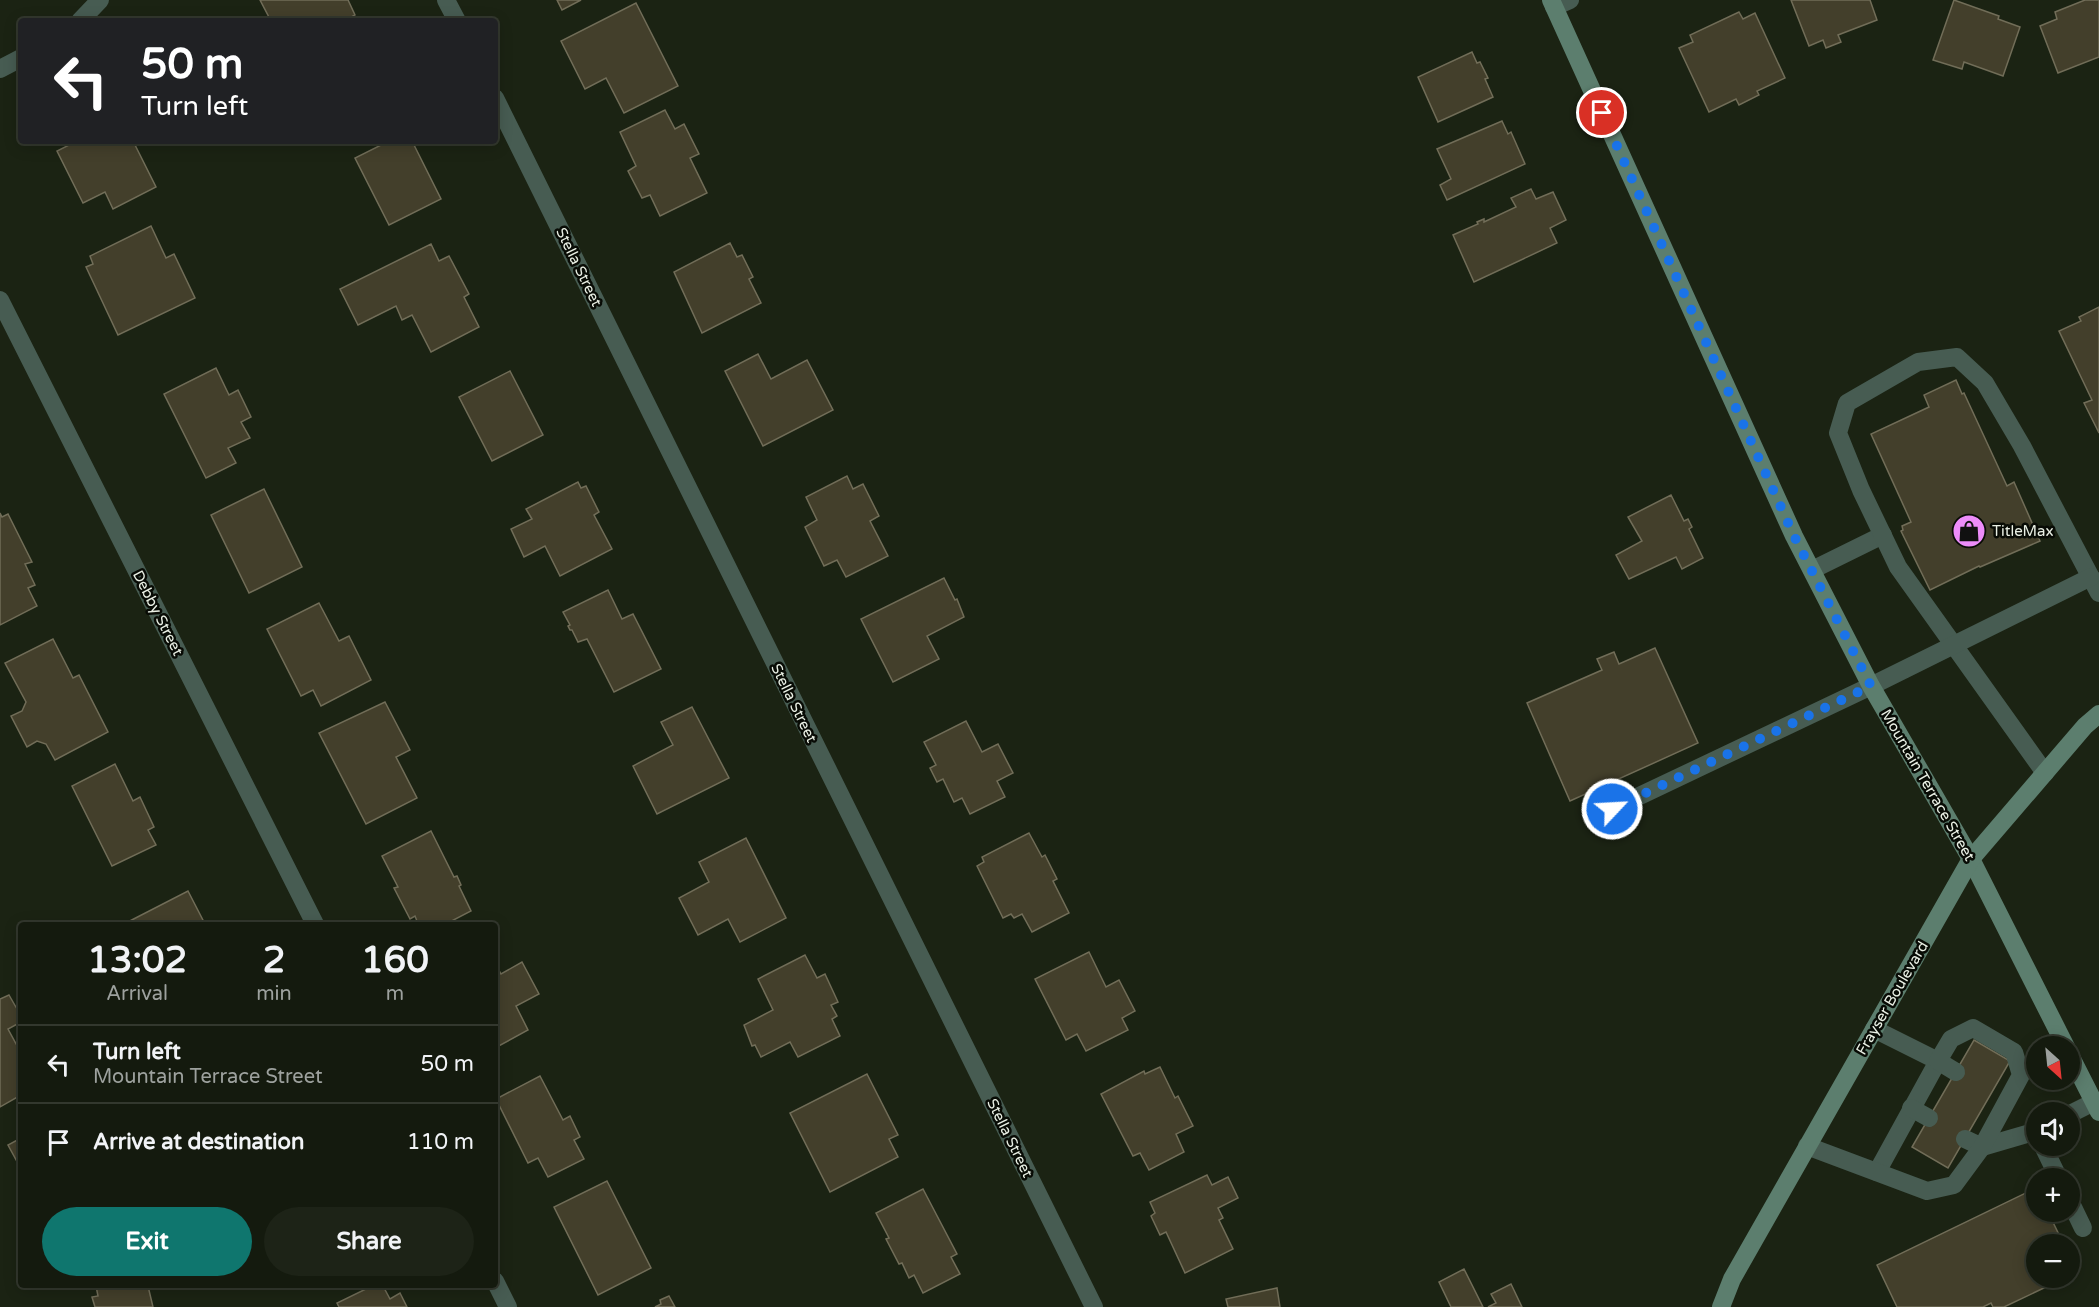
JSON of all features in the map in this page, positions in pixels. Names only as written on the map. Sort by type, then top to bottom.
[{"type":"street","points":[[83,18],[99,0]]},
{"type":"street","points":[[446,0],[455,18]]},
{"type":"street","name":"Mountain Terrace Street","points":[[1558,2],[1789,525],[1871,686],[1971,859],[2060,1036]]},
{"type":"street","points":[[0,69],[18,60]]},
{"type":"street","name":"Stella Street","points":[[498,104],[1094,1307]]},
{"type":"street","name":"Debby Street","points":[[0,300],[313,922]]},
{"type":"street","points":[[1612,809],[1953,645],[2095,585],[2022,446],[1985,382],[1957,357],[1918,362],[1847,403],[1838,433],[1861,490],[1898,567],[1953,645],[2045,772]]},
{"type":"street","points":[[1812,570],[1883,535]]},
{"type":"street","name":"Frayser Boulevard","points":[[1721,1307],[1732,1279],[1971,859],[2085,726],[2099,714]]},
{"type":"street","points":[[1807,1146],[1927,1191],[1954,1185],[2000,1095],[2021,1075],[2014,1052],[1973,1028],[1951,1039],[1877,1172]]},
{"type":"street","points":[[1874,1029],[1938,1060],[1956,1072]]},
{"type":"street","points":[[2080,1074],[2097,1107],[2080,1111]]},
{"type":"street","points":[[1911,1108],[1929,1118]]},
{"type":"street","points":[[1974,1143],[2026,1136]]},
{"type":"street","points":[[2080,1222],[2083,1228]]},
{"type":"street","points":[[498,1287],[508,1307]]},
{"type":"building","points":[[260,0],[348,0],[355,15],[350,18],[269,18]]},
{"type":"building","points":[[557,0],[581,0],[562,10]]},
{"type":"building","points":[[1791,0],[1870,0],[1877,20],[1838,35],[1841,42],[1826,48],[1823,40],[1809,46]]},
{"type":"building","points":[[1954,0],[1999,16],[1998,19],[2020,27],[2003,76],[1964,62],[1962,69],[1933,60]]},
{"type":"building","points":[[2085,0],[2099,0],[2099,57],[2058,73],[2040,26],[2057,19],[2055,12]]},
{"type":"building","points":[[636,3],[678,86],[624,113],[606,78],[585,89],[561,41]]},
{"type":"building","points":[[1739,12],[1743,19],[1755,13],[1785,78],[1757,91],[1759,95],[1739,105],[1736,99],[1709,112],[1679,48],[1693,42],[1690,35]]},
{"type":"building","points":[[1472,52],[1488,78],[1485,79],[1493,97],[1438,122],[1418,77]]},
{"type":"building","points":[[665,110],[675,129],[684,124],[699,154],[690,158],[707,193],[660,216],[650,195],[642,198],[628,171],[636,166],[620,132]]},
{"type":"building","points":[[1502,121],[1508,134],[1511,132],[1525,164],[1447,200],[1440,185],[1451,179],[1437,149]]},
{"type":"building","points":[[71,144],[134,144],[156,187],[113,209],[105,192],[83,203],[57,151]]},
{"type":"building","points":[[383,144],[414,144],[441,199],[389,225],[355,158]]},
{"type":"building","points":[[1531,189],[1536,199],[1553,192],[1566,220],[1550,228],[1557,243],[1474,282],[1453,235],[1478,224],[1477,222],[1484,219],[1484,222],[1516,207],[1511,198]]},
{"type":"building","points":[[151,226],[166,258],[174,254],[195,298],[118,335],[86,267],[93,264],[90,256]]},
{"type":"building","points":[[730,243],[737,257],[742,255],[753,277],[749,279],[761,303],[702,333],[674,272]]},
{"type":"building","points":[[431,244],[439,261],[449,256],[469,294],[464,297],[479,327],[431,352],[412,315],[402,320],[396,306],[358,325],[340,289]]},
{"type":"building","points":[[2099,307],[2099,433],[2084,403],[2092,400],[2059,331],[2081,321],[2079,317]]},
{"type":"building","points":[[758,354],[771,379],[807,360],[833,410],[763,446],[725,371]]},
{"type":"building","points":[[216,368],[229,395],[238,390],[251,417],[241,422],[250,438],[228,448],[236,463],[206,478],[164,394]]},
{"type":"building","points":[[510,371],[543,435],[492,461],[459,397]]},
{"type":"building","points":[[1956,380],[2007,486],[2014,482],[2040,541],[1979,566],[1930,590],[1901,531],[1902,526],[1911,522],[1871,434],[1929,407],[1924,395]]},
{"type":"building","points":[[847,476],[853,489],[863,484],[879,516],[870,521],[888,556],[846,577],[837,560],[824,566],[805,527],[817,520],[806,497]]},
{"type":"building","points":[[578,482],[581,488],[586,486],[599,512],[594,515],[612,549],[560,576],[545,546],[524,557],[511,529],[532,519],[526,509]]},
{"type":"building","points":[[264,489],[302,567],[249,593],[211,515]]},
{"type":"building","points":[[1671,495],[1684,521],[1688,519],[1692,527],[1689,529],[1703,558],[1682,569],[1676,557],[1629,579],[1616,555],[1642,541],[1628,517]]},
{"type":"building","points":[[0,513],[2,517],[8,514],[32,562],[25,564],[35,585],[28,588],[37,606],[0,625]]},
{"type":"building","points":[[944,578],[955,600],[957,599],[964,617],[927,636],[939,659],[893,682],[861,619]]},
{"type":"building","points":[[608,590],[622,619],[633,614],[661,669],[614,692],[587,639],[578,642],[563,612]]},
{"type":"building","points":[[319,603],[339,641],[349,636],[371,680],[321,706],[313,690],[301,696],[267,629]]},
{"type":"building","points":[[53,639],[73,678],[79,675],[108,732],[55,760],[46,744],[37,741],[27,747],[11,716],[22,711],[26,702],[5,663]]},
{"type":"building","points":[[1655,648],[1698,743],[1570,801],[1527,703],[1602,670],[1597,659],[1614,652],[1619,664]]},
{"type":"building","points":[[385,702],[410,750],[396,757],[417,798],[366,824],[319,733]]},
{"type":"building","points":[[692,707],[729,778],[657,814],[633,766],[673,745],[661,722]]},
{"type":"building","points":[[966,721],[982,752],[998,744],[1013,773],[997,781],[1005,797],[970,814],[962,798],[954,802],[943,779],[937,782],[930,768],[936,765],[924,742]]},
{"type":"building","points":[[115,764],[133,801],[140,797],[154,827],[148,830],[156,845],[112,866],[72,786]]},
{"type":"building","points":[[431,831],[454,877],[457,876],[461,885],[459,886],[471,911],[450,922],[417,922],[415,916],[410,919],[394,888],[398,887],[382,856]]},
{"type":"building","points":[[1029,833],[1042,857],[1045,855],[1057,879],[1053,881],[1069,913],[1032,932],[1022,914],[1014,918],[1011,914],[1003,918],[977,866],[984,862],[982,857]]},
{"type":"building","points":[[746,838],[786,918],[740,942],[728,919],[698,935],[679,898],[709,882],[699,862]]},
{"type":"building","points":[[188,891],[204,922],[128,922]]},
{"type":"building","points":[[1089,952],[1106,987],[1119,980],[1135,1011],[1122,1018],[1128,1030],[1086,1051],[1077,1034],[1066,1040],[1035,979]]},
{"type":"building","points":[[805,955],[817,978],[825,974],[838,1002],[831,1005],[837,1016],[832,1019],[840,1036],[798,1057],[790,1042],[761,1057],[755,1045],[752,1046],[744,1025],[773,1010],[758,979]]},
{"type":"building","points":[[522,962],[539,994],[516,1006],[528,1030],[498,1046],[498,968],[501,974]]},
{"type":"building","points":[[9,995],[18,1011],[18,1024],[8,1029],[18,1047],[18,1097],[0,1107],[0,999]]},
{"type":"building","points":[[1974,1040],[2010,1061],[1948,1168],[1912,1147]]},
{"type":"building","points":[[1160,1067],[1175,1098],[1178,1096],[1193,1126],[1176,1134],[1184,1152],[1149,1170],[1140,1153],[1133,1156],[1101,1094],[1144,1071],[1145,1074]]},
{"type":"building","points":[[867,1074],[898,1135],[889,1139],[898,1157],[830,1192],[790,1113]]},
{"type":"building","points":[[540,1076],[563,1120],[570,1116],[580,1137],[574,1140],[584,1159],[548,1177],[538,1158],[528,1163],[498,1103],[498,1098]]},
{"type":"building","points":[[18,1140],[18,1163],[8,1145]]},
{"type":"building","points":[[1207,1175],[1212,1185],[1228,1177],[1238,1198],[1218,1208],[1223,1218],[1219,1220],[1233,1249],[1185,1273],[1166,1232],[1160,1235],[1151,1216],[1155,1213],[1150,1202]]},
{"type":"building","points":[[607,1181],[651,1268],[598,1295],[554,1207]]},
{"type":"building","points":[[923,1189],[957,1254],[951,1257],[960,1274],[923,1293],[914,1275],[909,1278],[902,1263],[899,1264],[876,1213]]},
{"type":"building","points":[[2026,1193],[2026,1222],[2053,1222],[2059,1234],[2026,1234],[2026,1288],[2044,1288],[2004,1307],[1993,1307],[1991,1303],[1983,1307],[1897,1307],[1877,1265]]},
{"type":"building","points":[[1464,1269],[1483,1307],[1451,1307],[1439,1282]]},
{"type":"building","points":[[1511,1284],[1522,1307],[1488,1307],[1496,1303],[1491,1294]]},
{"type":"building","points":[[96,1288],[148,1288],[153,1307],[95,1307],[92,1297],[98,1296]]},
{"type":"building","points":[[368,1288],[384,1288],[390,1299],[400,1293],[407,1307],[339,1307],[337,1303]]},
{"type":"building","points":[[1277,1288],[1280,1307],[1228,1307],[1226,1299]]},
{"type":"building","points":[[669,1296],[675,1307],[655,1307],[661,1304],[660,1300]]},
{"type":"place","name":"TitleMax","points":[[1969,531]]},
{"type":"route","points":[[1602,113],[1794,536],[1871,686],[1612,809]]}]
